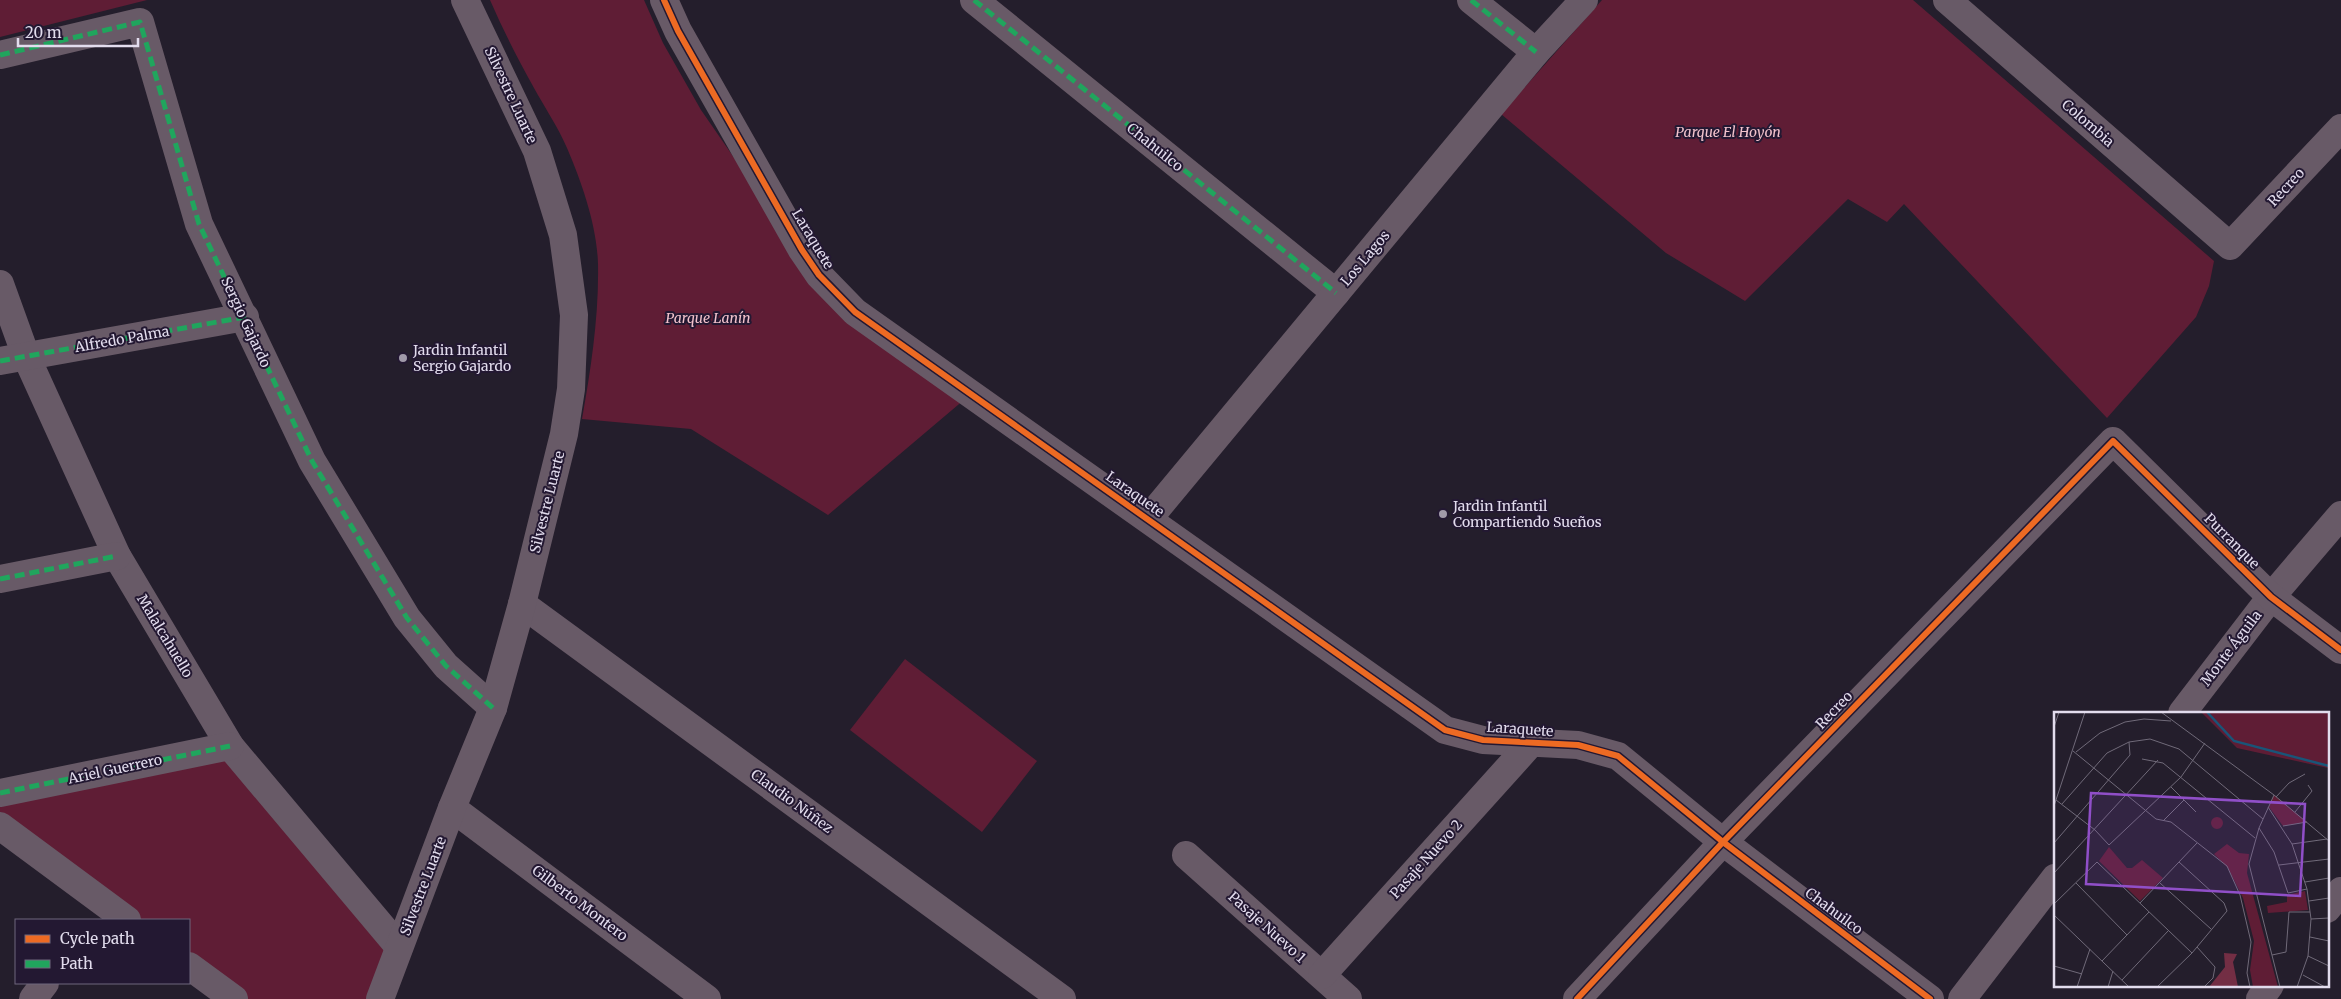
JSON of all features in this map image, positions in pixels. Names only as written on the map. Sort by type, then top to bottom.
[{"type":"street","name":"Silvestre Luarte","points":[[380,999],[452,808],[493,708],[522,604],[564,434],[571,389],[574,315],[563,235],[552,193],[526,126],[466,0]]},
{"type":"street","name":"Laraquete","points":[[664,0],[678,32],[802,250],[819,275],[839,297],[872,325],[1149,518],[1445,730],[1484,740],[1578,745],[1618,756],[1723,842]]},
{"type":"street","name":"Chahuilco","points":[[974,0],[1336,293]]},
{"type":"street","points":[[1471,0],[1536,52]]},
{"type":"street","name":"Los Lagos","points":[[1149,518],[1536,52],[1584,0]]},
{"type":"street","name":"Colombia","points":[[1947,0],[2230,246]]},
{"type":"street","name":"Sergio Gajardo","points":[[0,55],[140,22],[199,224],[312,461],[407,618],[446,666],[493,708]]},
{"type":"street","name":"Recreo","points":[[2230,246],[2341,128]]},
{"type":"street","name":"Malalcahuello","points":[[0,284],[26,356],[117,556],[230,746],[399,947]]},
{"type":"street","name":"Alfredo Palma","points":[[0,361],[245,317]]},
{"type":"street","name":"Recreo","points":[[1577,999],[1723,842],[2113,441]]},
{"type":"street","name":"Purranque","points":[[2113,441],[2270,597],[2341,650]]},
{"type":"street","name":"Monte Águila","points":[[2183,712],[2270,597],[2341,515]]},
{"type":"street","points":[[0,579],[117,556]]},
{"type":"street","name":"Claudio Núñez","points":[[522,604],[1062,999]]},
{"type":"street","name":"Pasaje Nuevo 2","points":[[1322,975],[1531,743]]},
{"type":"street","name":"Ariel Guerrero","points":[[0,794],[230,746]]},
{"type":"street","name":"Gilberto Montero","points":[[452,808],[707,999]]},
{"type":"street","points":[[0,826],[110,915]]},
{"type":"street","name":"Chahuilco","points":[[1723,842],[1930,999]]},
{"type":"street","name":"Pasaje Nuevo 1","points":[[1186,854],[1348,999]]},
{"type":"street","points":[[1962,999],[2054,879]]},
{"type":"street","points":[[2328,909],[2341,891]]},
{"type":"street","points":[[190,967],[234,999]]},
{"type":"street","points":[[33,999],[44,984]]},
{"type":"street","points":[[2260,999],[2269,986]]},
{"type":"green space","points":[[0,0],[147,0],[0,37]]},
{"type":"green space","name":"Parque Lanín","points":[[490,0],[644,0],[663,43],[701,110],[780,224],[965,399],[828,515],[691,429],[582,419],[597,303],[598,264],[592,220],[578,176],[563,140],[516,55]]},
{"type":"green space","name":"Parque El Hoyón","points":[[1602,0],[1913,0],[2214,261],[2209,286],[2196,317],[2107,418],[1904,204],[1887,222],[1848,199],[1745,301],[1666,253],[1501,114]]},
{"type":"green space","points":[[905,659],[1037,761],[982,832],[850,730]]},
{"type":"green space","points":[[229,749],[396,948],[377,999],[239,999],[190,963],[190,919],[131,919],[0,823],[0,797]]},
{"type":"marked path","points":[[974,0],[1336,293]]},
{"type":"marked path","points":[[1471,0],[1536,52]]},
{"type":"marked path","points":[[0,55],[140,22],[199,224],[312,461],[407,618],[446,666],[493,708]]},
{"type":"marked path","points":[[0,361],[245,317]]},
{"type":"marked path","points":[[0,579],[117,556]]},
{"type":"marked path","points":[[0,793],[230,746]]},
{"type":"cycle path","points":[[664,0],[678,31],[802,250],[819,275],[855,312],[1445,730],[1483,740],[1578,745],[1618,756],[1723,842],[1930,999]]},
{"type":"cycle path","points":[[1577,999],[1723,842],[2113,441],[2271,597],[2341,650]]},
{"type":"place","name":"Jardin Infantil Sergio Gajardo","points":[[403,358]]},
{"type":"place","name":"Jardin Infantil Compartiendo Sueños","points":[[1443,514]]}]
